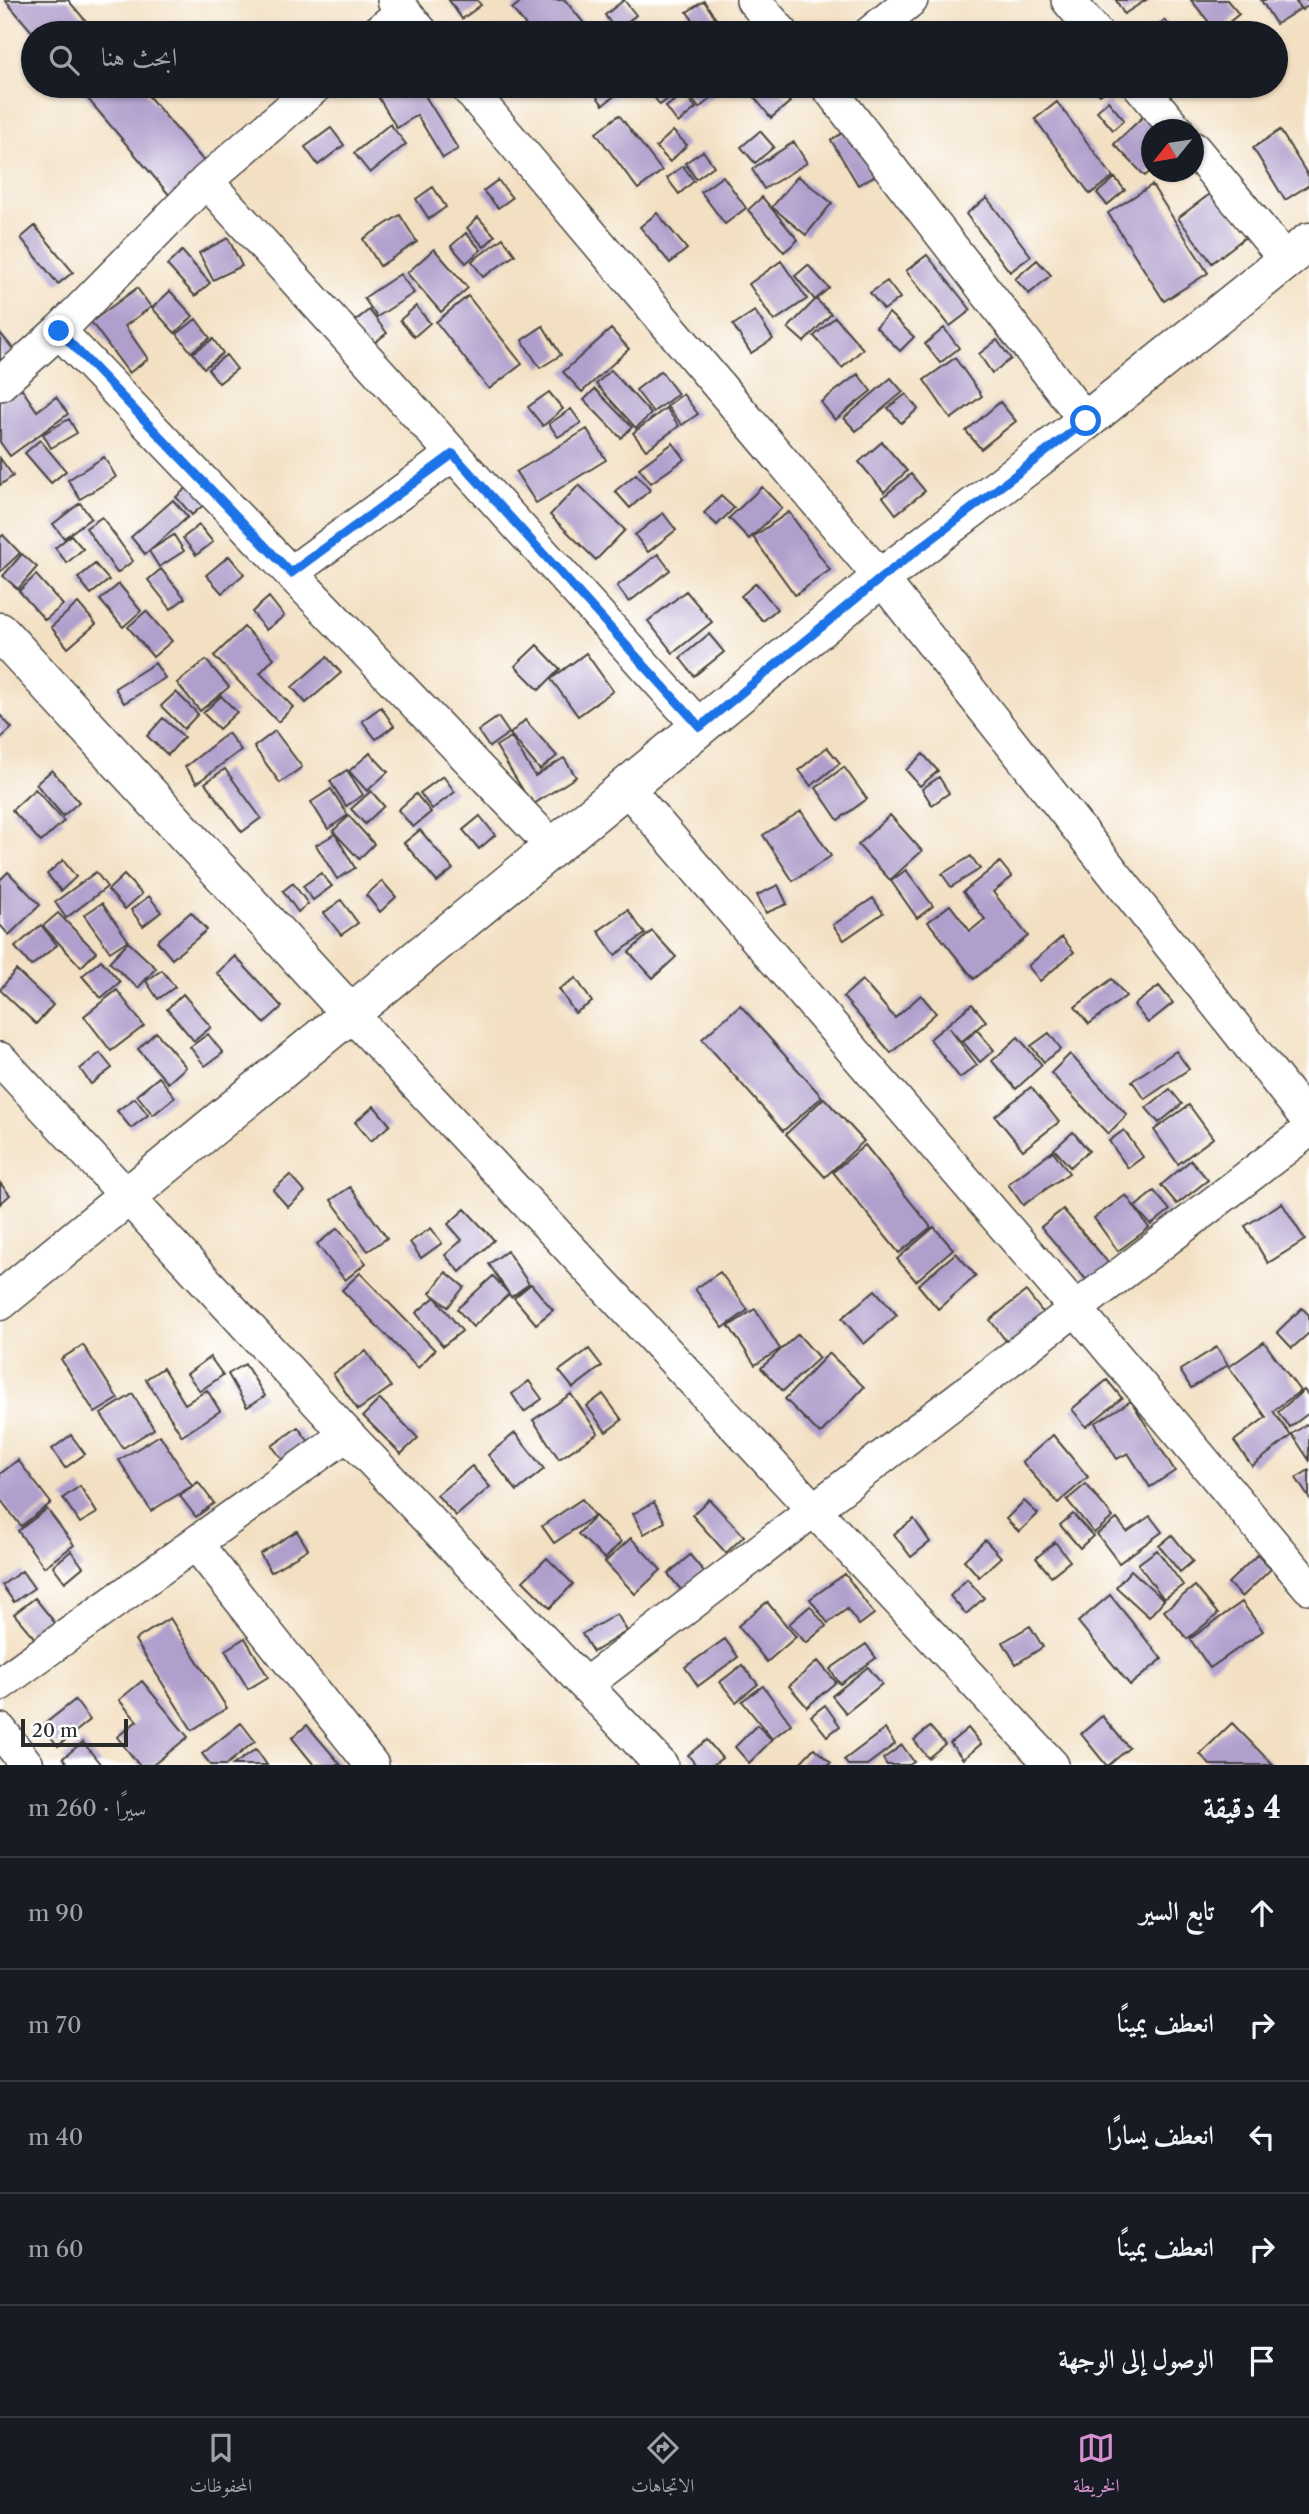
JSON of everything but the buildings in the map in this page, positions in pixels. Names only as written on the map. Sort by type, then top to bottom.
[{"type":"street","points":[[753,0],[771,21]]},
{"type":"street","points":[[885,21],[911,0]]},
{"type":"street","points":[[1068,0],[1086,21]]},
{"type":"street","points":[[0,384],[59,331],[206,181],[302,98]]},
{"type":"street","points":[[476,98],[881,578],[1309,1121]]},
{"type":"street","points":[[836,98],[1086,421]]},
{"type":"street","points":[[1150,98],[1168,119]]},
{"type":"street","points":[[0,1301],[881,578],[1086,421],[1298,251],[1204,159]]},
{"type":"street","points":[[206,181],[700,727]]},
{"type":"street","points":[[59,331],[554,848]]},
{"type":"street","points":[[291,573],[453,454]]},
{"type":"street","points":[[0,632],[351,1014],[1052,1765]]},
{"type":"street","points":[[626,787],[1076,1309],[1309,1587]]},
{"type":"street","points":[[0,1059],[347,1434],[661,1765]]},
{"type":"street","points":[[585,1685],[1309,1130]]},
{"type":"street","points":[[0,1684],[347,1434]]},
{"type":"street","points":[[195,1544],[372,1765]]},
{"type":"street","points":[[0,1730],[27,1765]]},
{"type":"route","points":[[59,331],[291,573],[453,454],[700,727],[881,578],[1086,421]]}]
